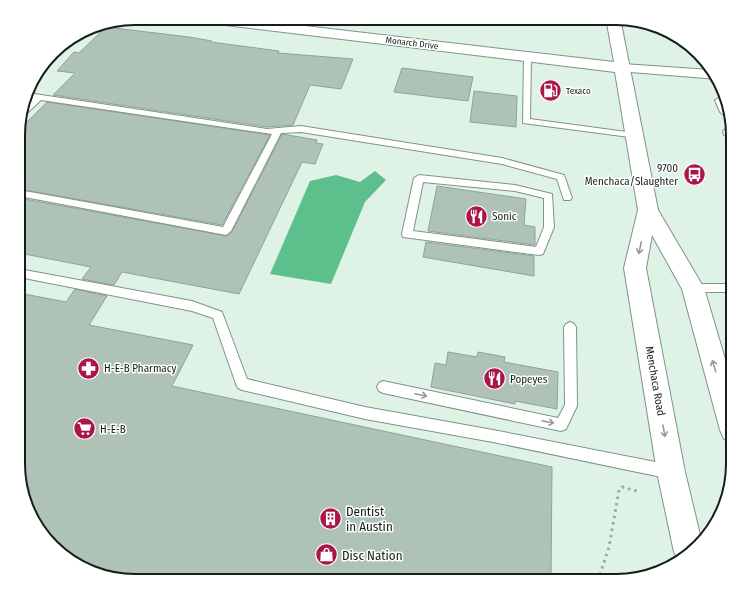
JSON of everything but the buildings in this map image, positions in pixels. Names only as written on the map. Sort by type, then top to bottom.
[{"type":"main road","name":"Monarch Drive","points":[[261,25],[623,68],[707,74]]},
{"type":"main road","name":"Menchaca Road","points":[[614,25],[648,210],[693,288],[726,405]]},
{"type":"main road","name":"Menchaca Road","points":[[648,210],[635,268],[671,472],[688,548]]},
{"type":"lane","points":[[527,56],[526,121],[634,136]]},
{"type":"lane","points":[[32,96],[267,132],[302,129],[502,161],[562,177],[567,198]]},
{"type":"lane","points":[[29,107],[39,97]]},
{"type":"lane","points":[[720,100],[724,115]]},
{"type":"lane","points":[[25,194],[226,231],[278,131]]},
{"type":"lane","points":[[419,178],[515,188],[549,196],[549,228],[538,251],[407,234],[419,178]]},
{"type":"lane","points":[[25,273],[192,306],[218,315],[242,384],[365,413],[493,436],[671,472]]},
{"type":"lane","points":[[693,288],[726,288]]},
{"type":"lane","points":[[383,387],[561,425],[570,406],[570,327]]},
{"type":"path","points":[[600,574],[609,547],[619,490],[622,487],[637,491]]},
{"type":"shaded area","points":[[375,171],[386,180],[365,202],[331,284],[270,274],[310,181],[336,175],[360,182]]},
{"type":"place","name":"Texaco","points":[[550,91]]},
{"type":"place","name":"9700 Menchaca/Slaughter","points":[[694,174]]},
{"type":"place","name":"Sonic","points":[[477,216]]},
{"type":"place","name":"H-E-B Pharmacy","points":[[89,368]]},
{"type":"place","name":"Popeyes","points":[[495,379]]},
{"type":"place","name":"H-E-B","points":[[85,429]]},
{"type":"place","name":"Dentist in Austin","points":[[330,518]]},
{"type":"place","name":"Disc Nation","points":[[326,555]]}]
